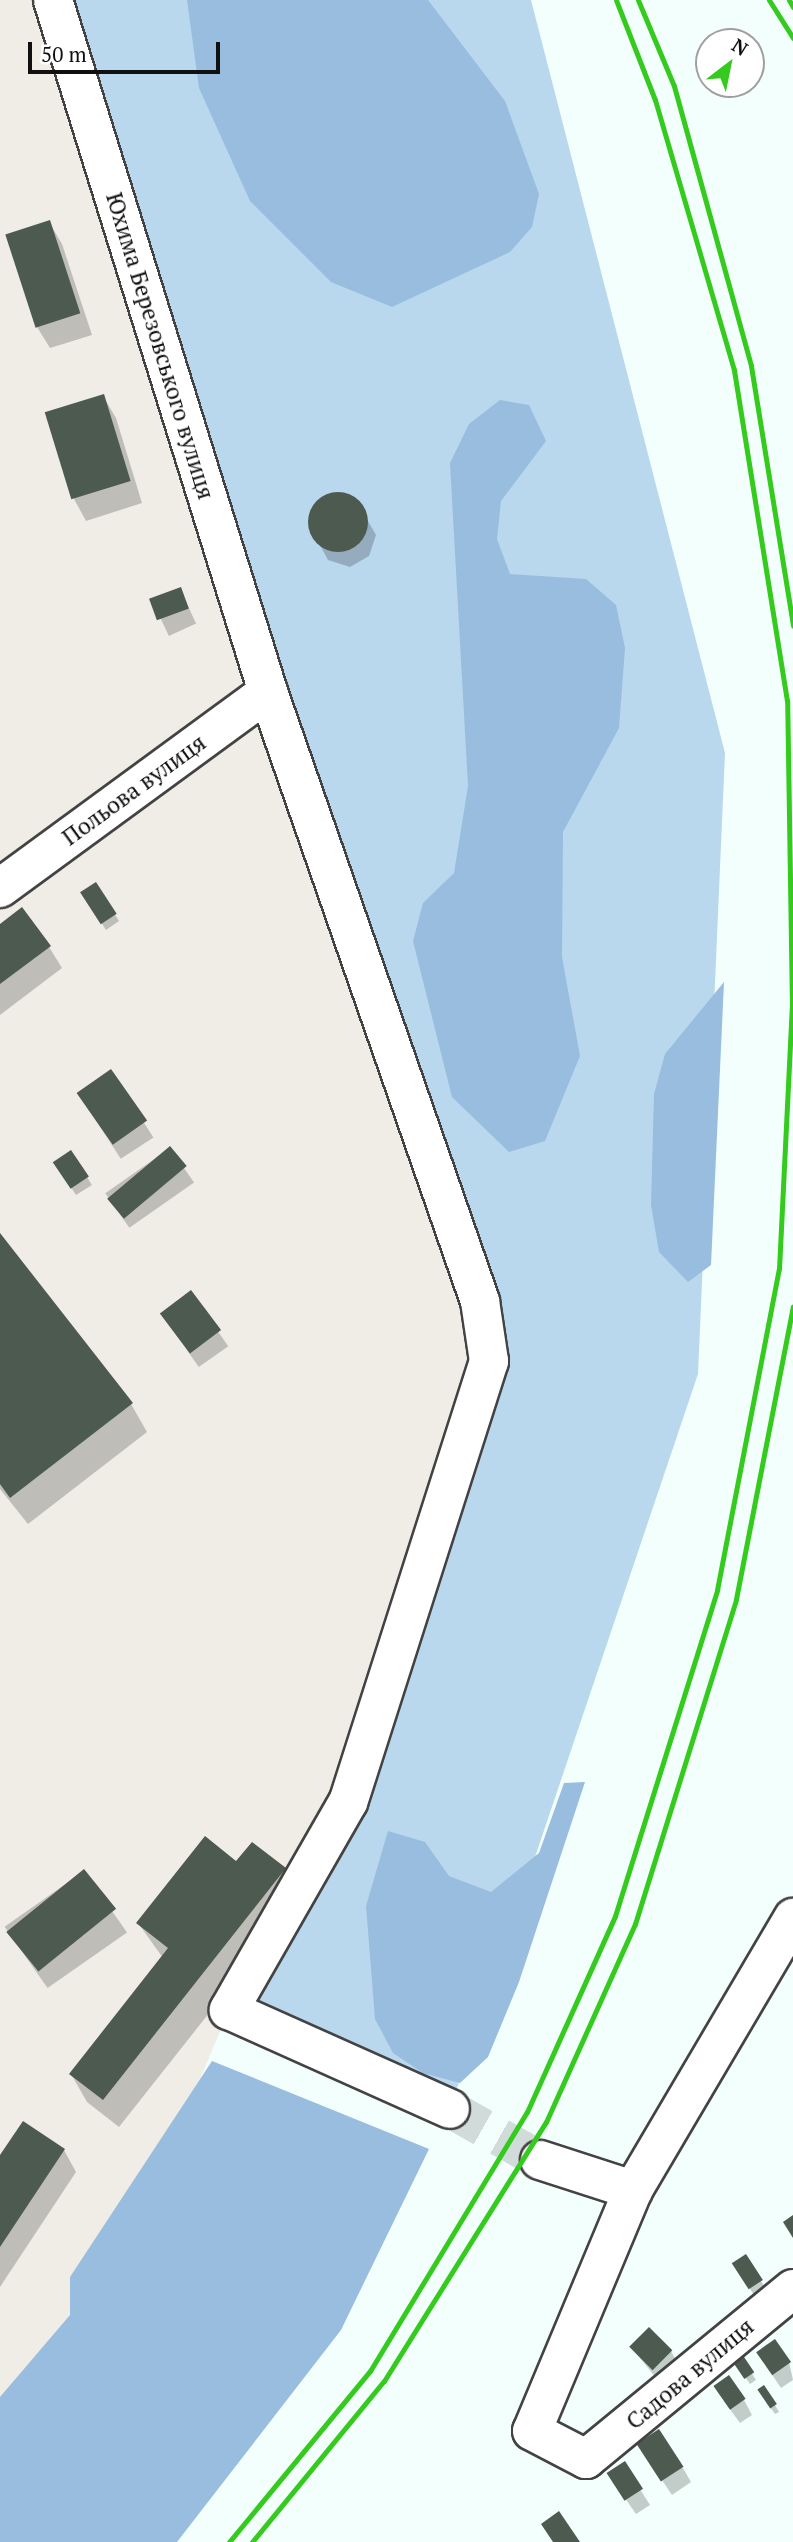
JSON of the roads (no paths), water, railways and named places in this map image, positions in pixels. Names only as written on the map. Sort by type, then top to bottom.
[{"type":"street","name":"Юхима Березовського вулиця","points":[[53,0],[268,692],[480,1301],[489,1361],[348,1802],[229,2010],[450,2109]]},
{"type":"street","name":"Польова вулиця","points":[[0,888],[268,692]]},
{"type":"street","points":[[540,2160],[633,2190],[793,1919]]},
{"type":"street","name":"Садова вулиця","points":[[633,2190],[532,2431],[586,2459],[793,2289]]},
{"type":"tunnel","points":[[450,2109],[540,2160]]},
{"type":"railway","points":[[229,2542],[370,2371],[527,2112],[615,1916],[717,1590],[779,1269],[792,1007],[787,701],[734,370],[655,100],[616,0]]},
{"type":"railway","points":[[638,0],[674,86],[751,366],[793,626]]},
{"type":"railway","points":[[769,0],[793,38]]},
{"type":"railway","points":[[789,0],[793,7]]},
{"type":"railway","points":[[252,2542],[384,2381],[546,2122],[635,1924],[736,1599],[793,1307]]}]
